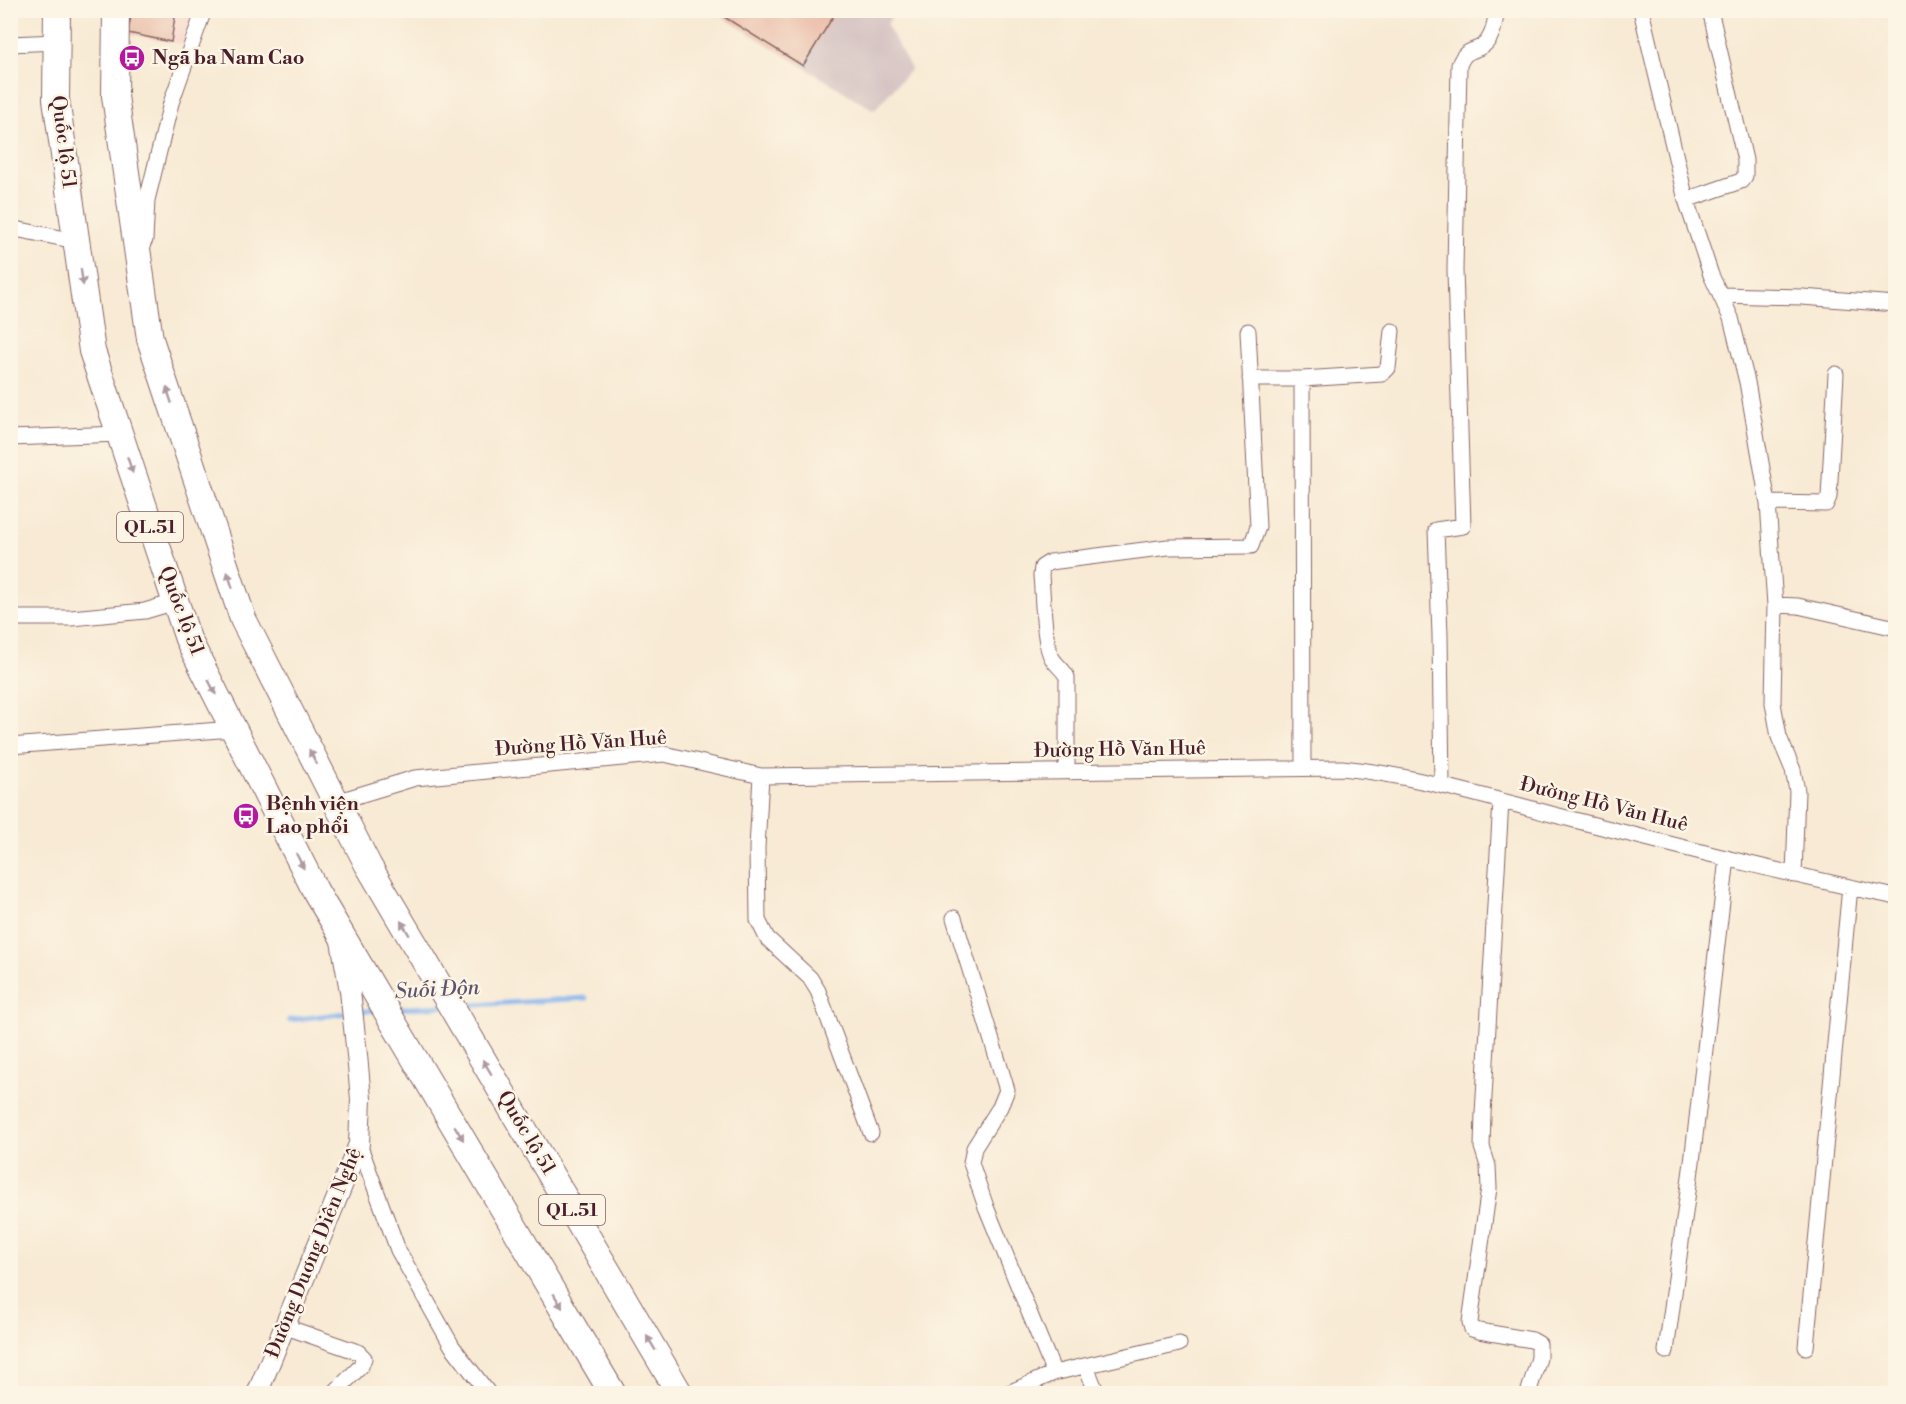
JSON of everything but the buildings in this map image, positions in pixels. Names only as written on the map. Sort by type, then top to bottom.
[{"type":"highway","name":"Quốc lộ 51","points":[[57,10],[56,99],[92,351],[188,639],[316,892],[612,1394]]},
{"type":"highway","name":"QL.51","points":[[116,10],[115,96],[150,339],[243,619],[336,802]]},
{"type":"highway","name":"Quốc lộ 51","points":[[336,802],[368,865],[680,1394]]},
{"type":"street","points":[[143,294],[147,200],[171,103],[204,10]]},
{"type":"street","points":[[1442,786],[1436,530],[1463,526],[1455,270],[1458,65],[1464,54],[1485,44],[1496,21],[1496,10]]},
{"type":"street","points":[[1641,10],[1686,200],[1720,295],[1731,318],[1747,382],[1768,503],[1775,604],[1773,703],[1779,737],[1794,770],[1797,791],[1794,875]]},
{"type":"street","points":[[1686,200],[1741,181],[1745,176],[1746,167],[1710,10]]},
{"type":"street","points":[[10,44],[57,42]]},
{"type":"street","points":[[11,232],[76,241]]},
{"type":"street","points":[[1720,295],[1802,297],[1896,304]]},
{"type":"street","points":[[1250,379],[1302,379],[1385,373],[1388,368],[1392,331]]},
{"type":"street","points":[[1067,771],[1067,677],[1061,666],[1053,659],[1048,647],[1042,567],[1050,562],[1168,547],[1251,546],[1258,527],[1248,332]]},
{"type":"street","points":[[1768,503],[1826,504],[1829,497],[1836,374]]},
{"type":"street","points":[[1302,379],[1303,768]]},
{"type":"street","points":[[10,438],[120,434]]},
{"type":"street","points":[[10,618],[71,618],[145,611],[175,602]]},
{"type":"street","points":[[1775,604],[1798,606],[1896,628]]},
{"type":"street","points":[[10,746],[233,729]]},
{"type":"street","name":"Đường Hồ Văn Huê","points":[[336,802],[414,778],[664,754],[761,776],[1342,768],[1367,770],[1442,786],[1794,875],[1896,897]]},
{"type":"street","points":[[761,776],[757,848],[758,920],[767,938],[810,978],[818,991],[871,1133]]},
{"type":"street","points":[[1501,801],[1483,1114],[1482,1147],[1488,1166],[1489,1188],[1470,1322],[1472,1329],[1532,1340],[1539,1344],[1539,1358],[1528,1394]]},
{"type":"street","points":[[1666,1352],[1692,1162],[1727,858]]},
{"type":"street","points":[[1806,1347],[1850,887]]},
{"type":"street","points":[[954,918],[1006,1090],[1000,1107],[974,1148],[971,1163],[986,1207],[1054,1374]]},
{"type":"street","name":"Đường Duơng Diên Nghệ","points":[[257,1394],[286,1328],[359,1144],[361,1099],[354,1024],[339,931]]},
{"type":"street","points":[[359,1144],[398,1250],[452,1346],[489,1394]]},
{"type":"street","points":[[286,1328],[358,1352],[364,1358],[361,1366],[335,1392]]},
{"type":"street","points":[[1006,1394],[1054,1374],[1179,1344]]},
{"type":"street","points":[[1086,1366],[1097,1394]]},
{"type":"shaded area","points":[[124,11],[198,11],[185,45],[123,32]]},
{"type":"shaded area","points":[[713,11],[894,11],[887,25],[911,69],[874,110]]},
{"type":"waterway","name":"Suối Độn","points":[[458,1006],[586,998]]},
{"type":"waterway","name":"Suối Độn","points":[[395,1009],[443,1006]]},
{"type":"waterway","name":"Suối Độn","points":[[356,1012],[377,1010]]},
{"type":"waterway","name":"Suối Độn","points":[[289,1020],[347,1013]]},
{"type":"place","name":"Ngã ba Nam Cao","points":[[132,58]]},
{"type":"place","name":"Bệnh viện Lao phổi","points":[[246,816]]}]
